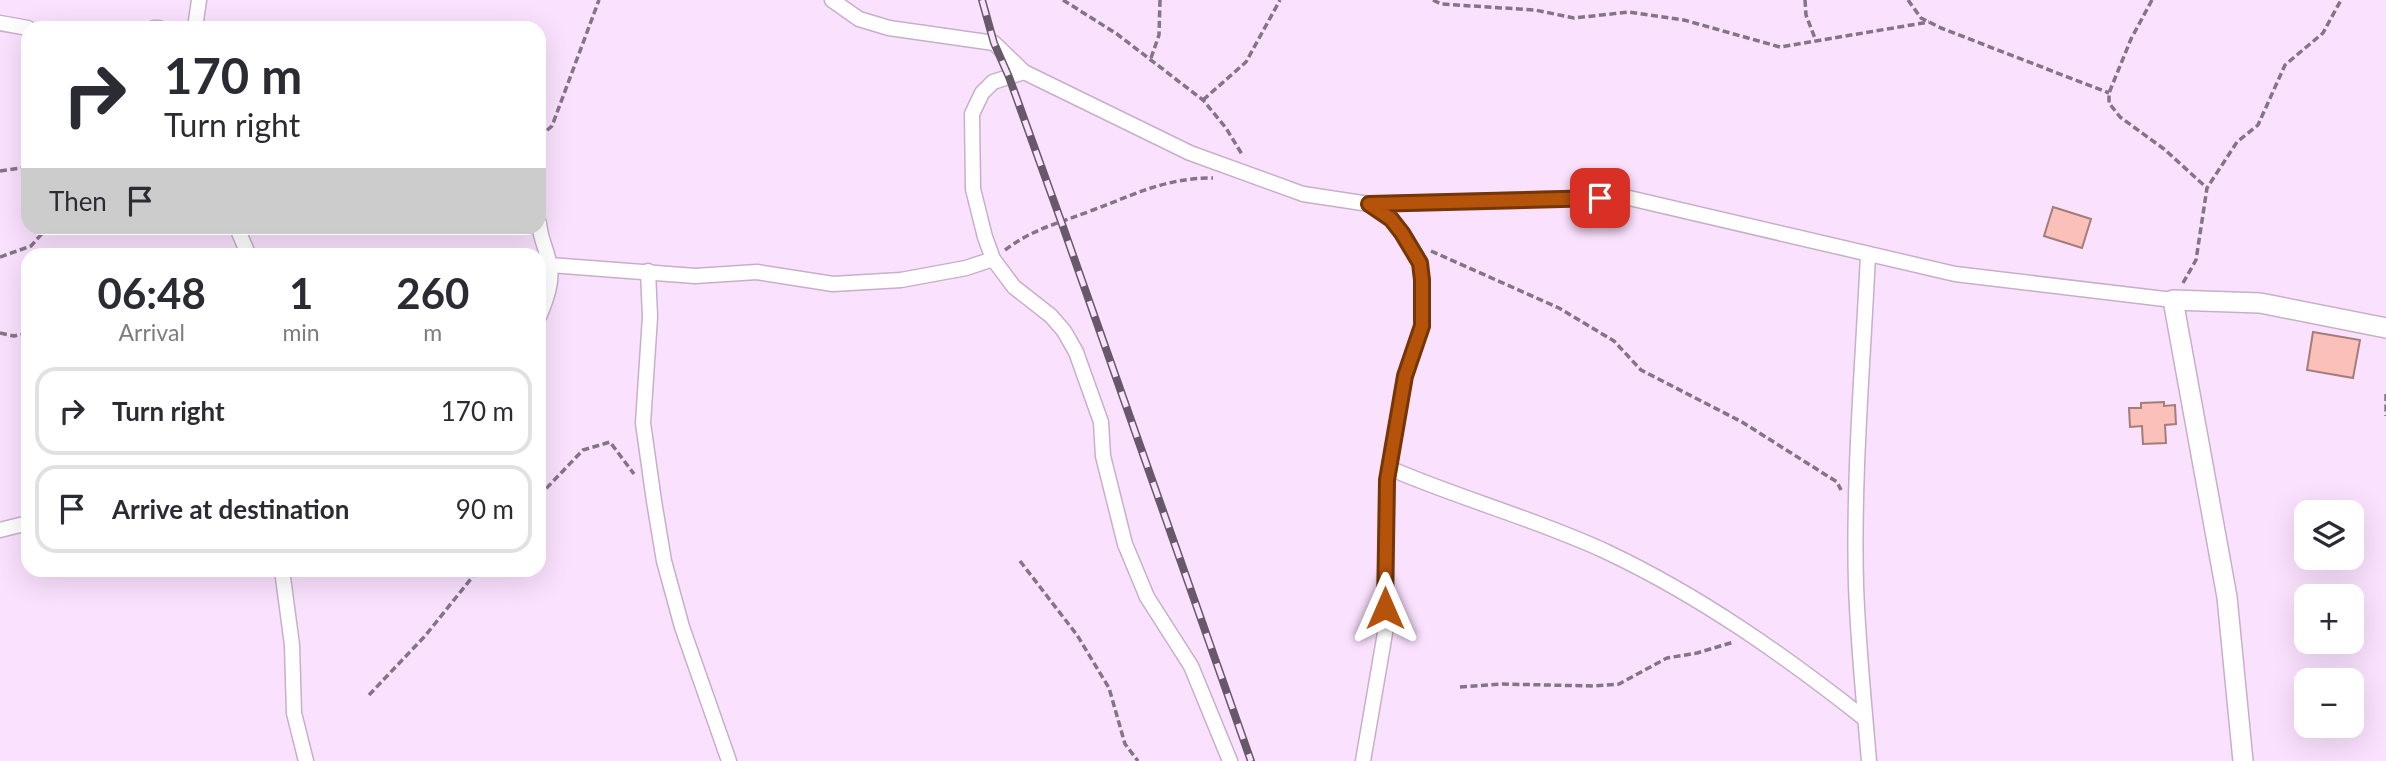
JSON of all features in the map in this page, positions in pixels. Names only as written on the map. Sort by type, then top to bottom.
[{"type":"street","points":[[196,21],[199,0]]},
{"type":"street","points":[[832,0],[859,19],[889,28],[994,43],[1024,72],[1190,153],[1303,194],[1369,204],[1625,197],[1955,274],[2173,300],[2260,303],[2386,328]]},
{"type":"street","points":[[0,23],[21,27]]},
{"type":"street","points":[[1024,72],[993,82],[982,93],[972,114],[973,189],[993,260],[1014,287],[1051,316],[1064,331],[1076,352],[1101,422],[1103,456],[1125,544],[1154,608],[1191,666],[1230,761]]},
{"type":"street","points":[[1363,761],[1385,633],[1385,533],[1389,468],[1405,376],[1422,326],[1420,263],[1391,219],[1369,204]]},
{"type":"street","points":[[546,253],[550,265],[546,299]]},
{"type":"street","points":[[1868,254],[1857,515],[1858,620],[1869,761]]},
{"type":"street","points":[[550,265],[695,276],[757,272],[833,284],[901,280],[993,260]]},
{"type":"street","points":[[648,271],[650,317],[643,423],[654,501],[664,561],[682,627],[729,761]]},
{"type":"street","points":[[2173,300],[2227,597],[2244,761]]},
{"type":"street","points":[[1389,468],[1447,493],[1605,551],[1678,587],[1753,635],[1865,719]]},
{"type":"street","points":[[0,530],[21,525]]},
{"type":"street","points":[[283,577],[292,645],[294,713],[306,761]]},
{"type":"path","points":[[546,131],[552,126],[599,0]]},
{"type":"path","points":[[1063,0],[1117,34],[1203,100],[1226,128],[1257,179]]},
{"type":"path","points":[[1151,58],[1158,35],[1160,0]]},
{"type":"path","points":[[1203,100],[1246,62],[1280,0]]},
{"type":"path","points":[[1433,0],[1441,4],[1535,10],[1574,18],[1629,12],[1684,20],[1780,47],[1929,22]]},
{"type":"path","points":[[1805,0],[1816,40]]},
{"type":"path","points":[[1908,0],[1921,18],[1929,22],[2109,93]]},
{"type":"path","points":[[2152,0],[2131,39],[2109,93],[2109,103],[2120,117],[2164,149],[2207,188]]},
{"type":"path","points":[[2173,300],[2196,260],[2207,188],[2237,142],[2258,125],[2285,65],[2323,33],[2341,0]]},
{"type":"path","points":[[0,171],[21,168]]},
{"type":"path","points":[[993,260],[1039,228],[1093,211],[1135,192],[1173,180],[1223,178]]},
{"type":"path","points":[[1402,233],[1443,258],[1559,308],[1614,341],[1641,370],[1742,422],[1837,482],[1857,515]]},
{"type":"path","points":[[26,248],[32,246],[41,235]]},
{"type":"path","points":[[0,257],[21,250]]},
{"type":"path","points":[[0,333],[21,334]]},
{"type":"path","points":[[2386,394],[2386,416]]},
{"type":"path","points":[[546,489],[583,450],[610,442],[654,501]]},
{"type":"path","points":[[1020,561],[1077,635],[1109,688],[1125,744],[1138,761]]},
{"type":"path","points":[[369,695],[425,636],[472,577]]},
{"type":"path","points":[[1460,687],[1502,684],[1619,684],[1667,659],[1697,653],[1753,635]]},
{"type":"building","points":[[2053,207],[2091,219],[2082,248],[2044,236]]},
{"type":"building","points":[[2313,332],[2360,340],[2353,378],[2307,370]]},
{"type":"building","points":[[2164,402],[2164,406],[2175,405],[2176,424],[2165,425],[2166,443],[2143,444],[2142,426],[2130,427],[2129,408],[2141,408],[2141,403]]},
{"type":"railway","points":[[982,0],[994,43],[1061,221],[1251,761]]},
{"type":"route","points":[[1385,608],[1387,480],[1405,376],[1422,326],[1422,280],[1420,263],[1402,233],[1391,219],[1369,204],[1600,198]]}]
